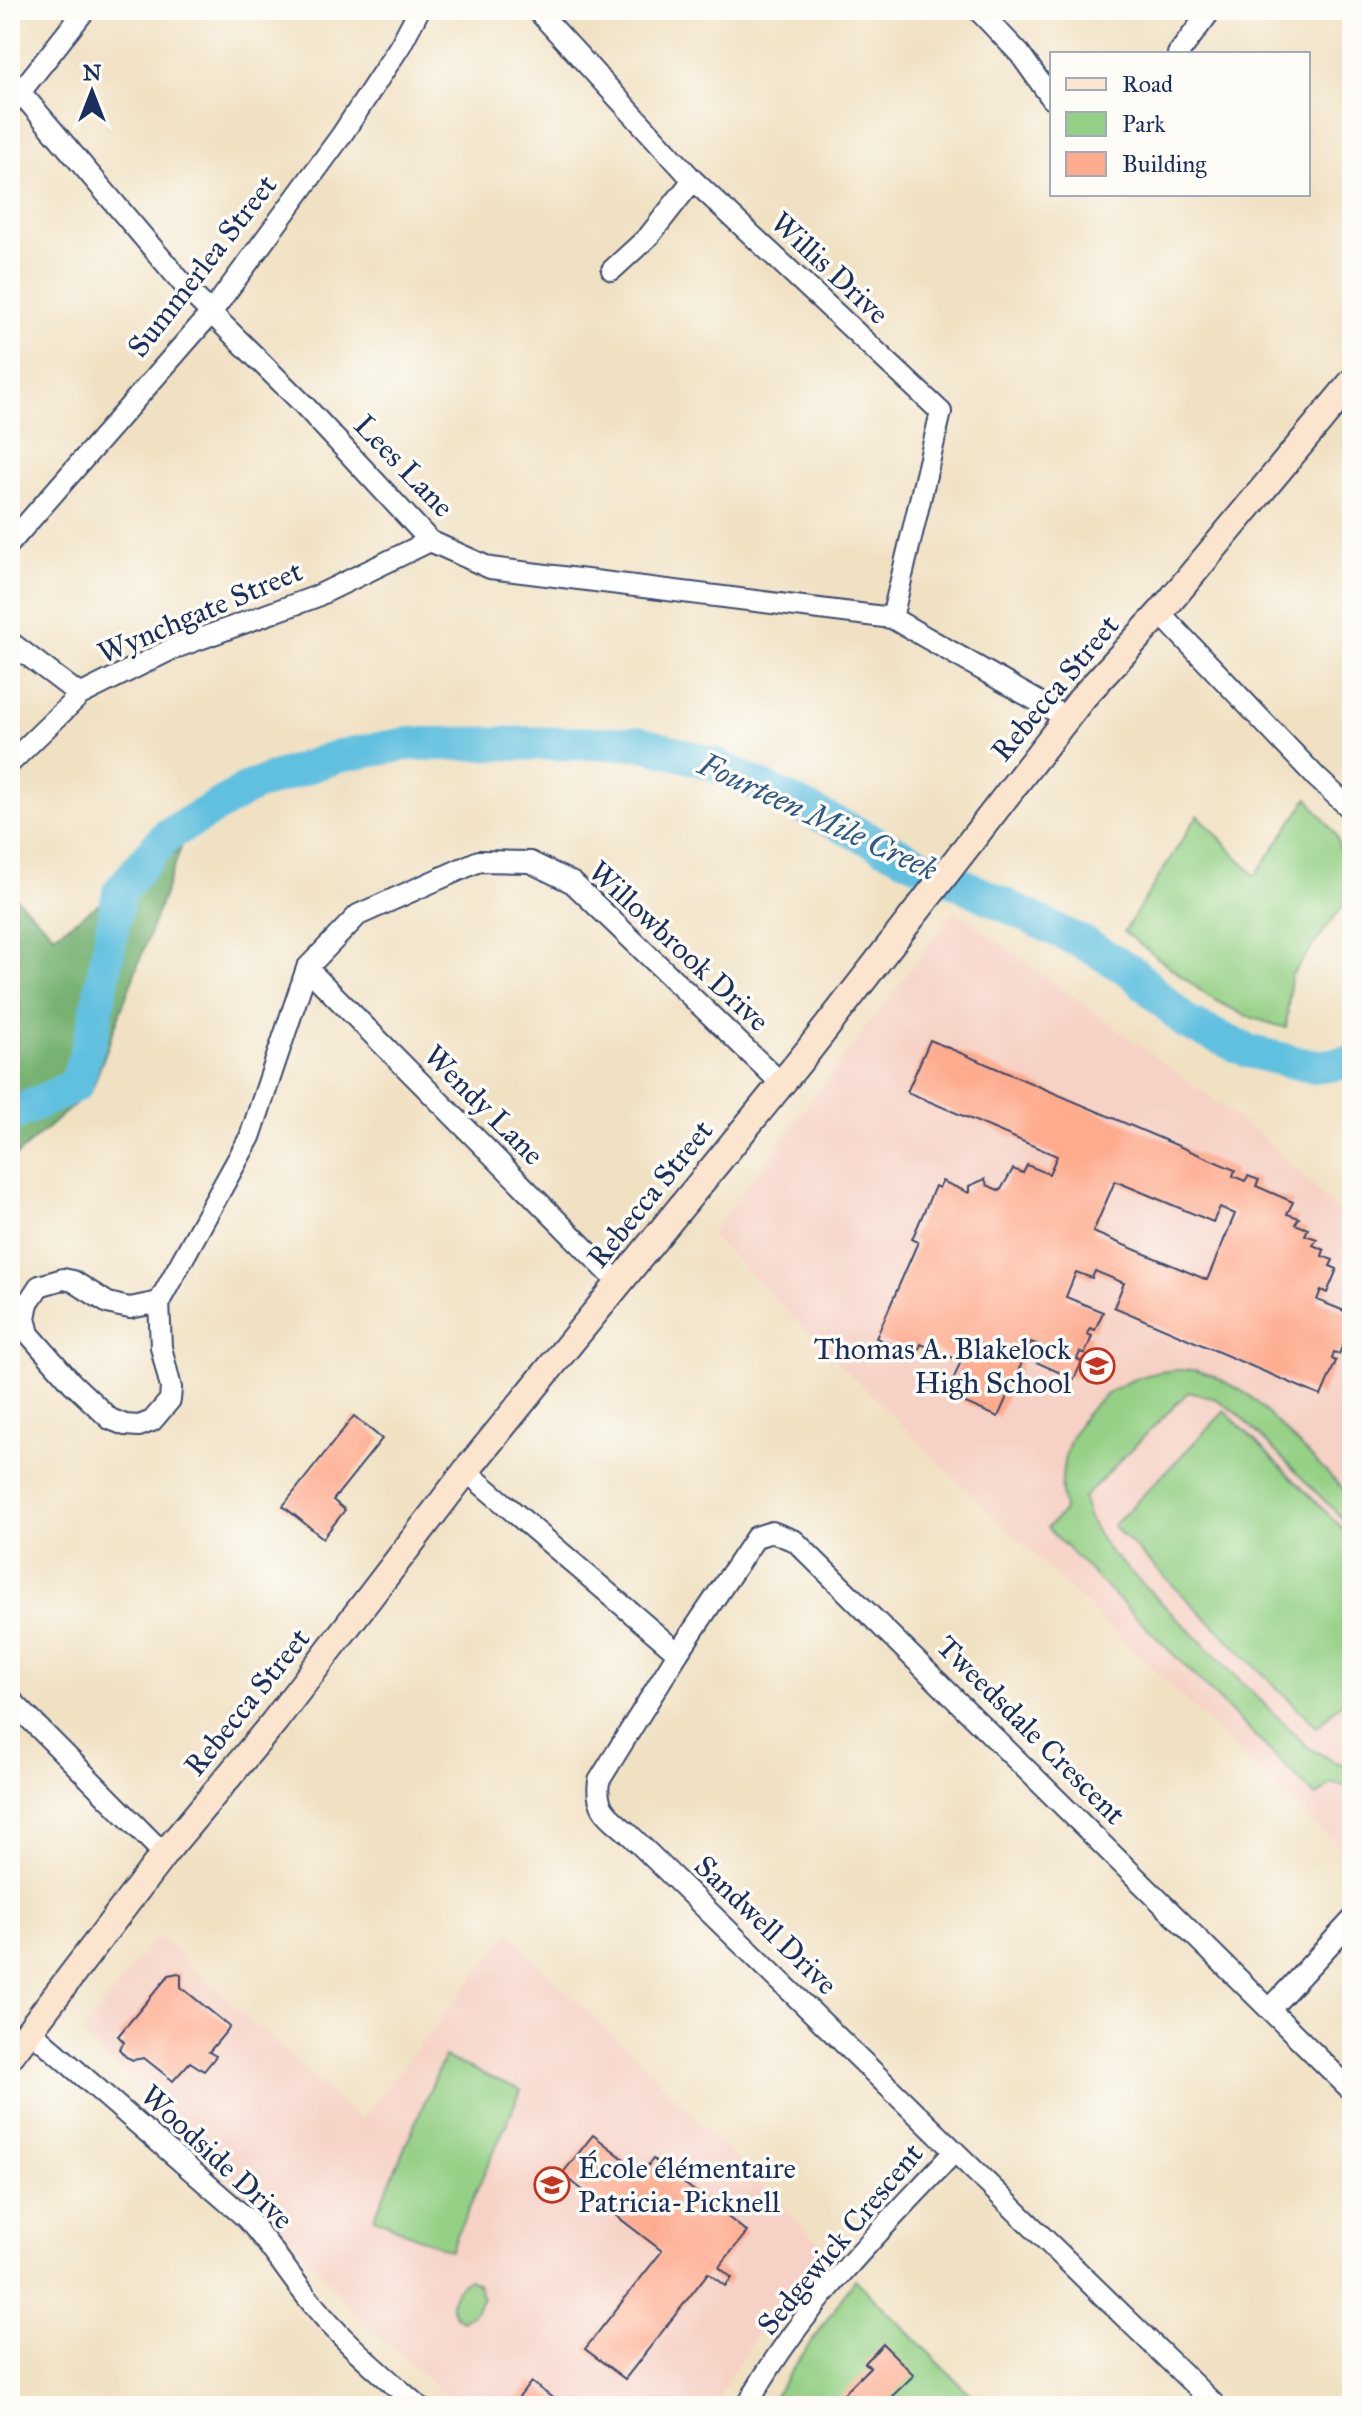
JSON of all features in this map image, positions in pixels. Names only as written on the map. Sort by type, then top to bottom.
[{"type":"main road","name":"Rebecca Street","points":[[10,2056],[164,1854],[274,1722],[466,1471],[781,1083],[1083,697],[1160,613],[1352,382]]},
{"type":"street","points":[[14,92],[85,10]]},
{"type":"street","name":"Summerlea Street","points":[[10,543],[211,313],[341,136],[400,46],[419,10]]},
{"type":"street","name":"Willis Drive","points":[[537,10],[693,180],[941,412],[892,618]]},
{"type":"street","points":[[978,10],[1020,54],[1050,96]]},
{"type":"street","points":[[1180,52],[1211,10]]},
{"type":"street","name":"Lees Lane","points":[[14,92],[189,291],[303,404],[430,541],[490,568],[892,618],[1067,718]]},
{"type":"street","points":[[612,270],[649,236],[693,180]]},
{"type":"street","name":"Wynchgate Street","points":[[10,763],[80,695],[172,649],[315,597],[430,541]]},
{"type":"street","points":[[1160,613],[1317,778],[1352,810]]},
{"type":"street","points":[[10,642],[80,695]]},
{"type":"street","name":"Willowbrook Drive","points":[[159,1302],[250,1137],[307,968],[358,915],[479,861],[530,862],[573,883],[781,1083]]},
{"type":"street","name":"Wendy Lane","points":[[307,968],[619,1283]]},
{"type":"street","points":[[63,1279],[73,1281],[108,1303],[120,1306],[130,1308],[159,1302],[161,1347],[171,1388],[170,1400],[152,1421],[139,1426],[110,1419],[72,1383],[29,1334],[25,1318],[28,1303],[39,1286],[63,1279]]},
{"type":"street","points":[[466,1471],[678,1653]]},
{"type":"street","name":"Tweedsdale Crescent","points":[[678,1653],[756,1537],[772,1532],[795,1541],[1352,2091]]},
{"type":"street","name":"Sandwell Drive","points":[[678,1653],[599,1781],[596,1796],[607,1816],[627,1832],[1216,2406]]},
{"type":"street","points":[[10,1699],[164,1854]]},
{"type":"street","points":[[1271,2008],[1352,1920]]},
{"type":"street","name":"Woodside Drive","points":[[31,2031],[246,2218],[272,2247],[310,2301],[351,2346],[418,2406]]},
{"type":"street","name":"Sedgewick Crescent","points":[[747,2406],[786,2344],[823,2295],[954,2152]]},
{"type":"shaded area","name":"Thomas A. Blakelock High School","points":[[955,910],[1257,1132],[1352,1225],[1352,1860],[975,1498],[710,1235]]},
{"type":"shaded area","name":"École élémentaire Patricia-Picknell","points":[[510,1932],[559,1985],[624,2045],[826,2250],[777,2304],[730,2376],[715,2406],[457,2406],[374,2332],[346,2304],[318,2267],[82,2034],[157,1935],[360,2120]]},
{"type":"green space","points":[[1308,798],[1336,835],[1344,865],[1352,878],[1352,893],[1291,976],[1286,1028],[1246,1016],[1209,997],[1124,932],[1198,815],[1255,876]]},
{"type":"green space","points":[[181,848],[92,1089],[10,1161],[10,892],[54,935]]},
{"type":"green space","points":[[1175,1370],[1195,1370],[1214,1376],[1249,1395],[1352,1498],[1352,1528],[1236,1412],[1216,1399],[1188,1392],[1083,1498],[1090,1521],[1112,1554],[1309,1748],[1335,1762],[1352,1766],[1352,1787],[1331,1784],[1316,1797],[1047,1528],[1064,1511],[1062,1483],[1065,1457],[1073,1434],[1086,1414],[1103,1397],[1124,1384]]},
{"type":"green space","points":[[1225,1411],[1352,1538],[1352,1692],[1317,1727],[1113,1526]]},
{"type":"green space","points":[[444,2057],[521,2090],[450,2251],[374,2218]]},
{"type":"green space","points":[[468,2279],[477,2283],[483,2298],[474,2313],[462,2321],[451,2305],[457,2289]]},
{"type":"green space","points":[[855,2279],[982,2406],[767,2406]]},
{"type":"building","points":[[930,1040],[1235,1170],[1233,1176],[1245,1181],[1248,1176],[1259,1180],[1256,1186],[1293,1202],[1287,1214],[1299,1218],[1295,1224],[1308,1229],[1305,1235],[1317,1239],[1313,1245],[1324,1250],[1322,1256],[1333,1260],[1330,1266],[1337,1269],[1327,1293],[1321,1290],[1317,1300],[1352,1314],[1352,1324],[1339,1354],[1334,1352],[1332,1359],[1336,1361],[1321,1396],[1114,1307],[1124,1283],[1095,1271],[1092,1278],[1076,1272],[1066,1297],[1103,1312],[1095,1330],[1090,1328],[1087,1334],[1092,1336],[1085,1354],[1080,1352],[1077,1359],[1082,1362],[1074,1379],[1036,1362],[1042,1346],[1031,1342],[998,1417],[947,1395],[961,1361],[921,1344],[916,1355],[876,1338],[918,1242],[912,1239],[935,1186],[939,1188],[942,1181],[969,1193],[969,1186],[985,1179],[987,1185],[1000,1191],[1013,1169],[1023,1173],[1027,1165],[1049,1174],[1057,1156],[907,1092]],"holes":[[[1115,1181],[1213,1222],[1220,1207],[1235,1214],[1207,1280],[1093,1232]]]},
{"type":"building","points":[[354,1416],[382,1439],[333,1500],[345,1510],[323,1538],[283,1506]]},
{"type":"building","points":[[169,1975],[181,1975],[181,1987],[230,2027],[209,2052],[216,2056],[204,2071],[190,2062],[173,2081],[144,2058],[133,2060],[126,2057],[119,2049],[124,2042],[118,2036]]},
{"type":"building","points":[[593,2135],[642,2173],[653,2159],[747,2232],[719,2267],[732,2278],[725,2286],[708,2273],[625,2379],[585,2349],[662,2251],[562,2174]]},
{"type":"building","points":[[883,2344],[914,2375],[882,2406],[831,2406],[870,2367],[865,2363]]},
{"type":"building","points":[[531,2382],[554,2399],[549,2406],[526,2406],[517,2400]]},
{"type":"waterway","name":"Fourteen Mile Creek","points":[[10,1116],[76,1085],[94,1026],[119,892],[166,836],[252,786],[339,756],[407,744],[641,743],[714,764],[1087,945],[1132,972],[1187,1023],[1251,1052],[1315,1067],[1352,1062]]},
{"type":"place","name":"Thomas A. Blakelock High School","points":[[1097,1366]]},
{"type":"place","name":"École élémentaire Patricia-Picknell","points":[[552,2185]]}]
